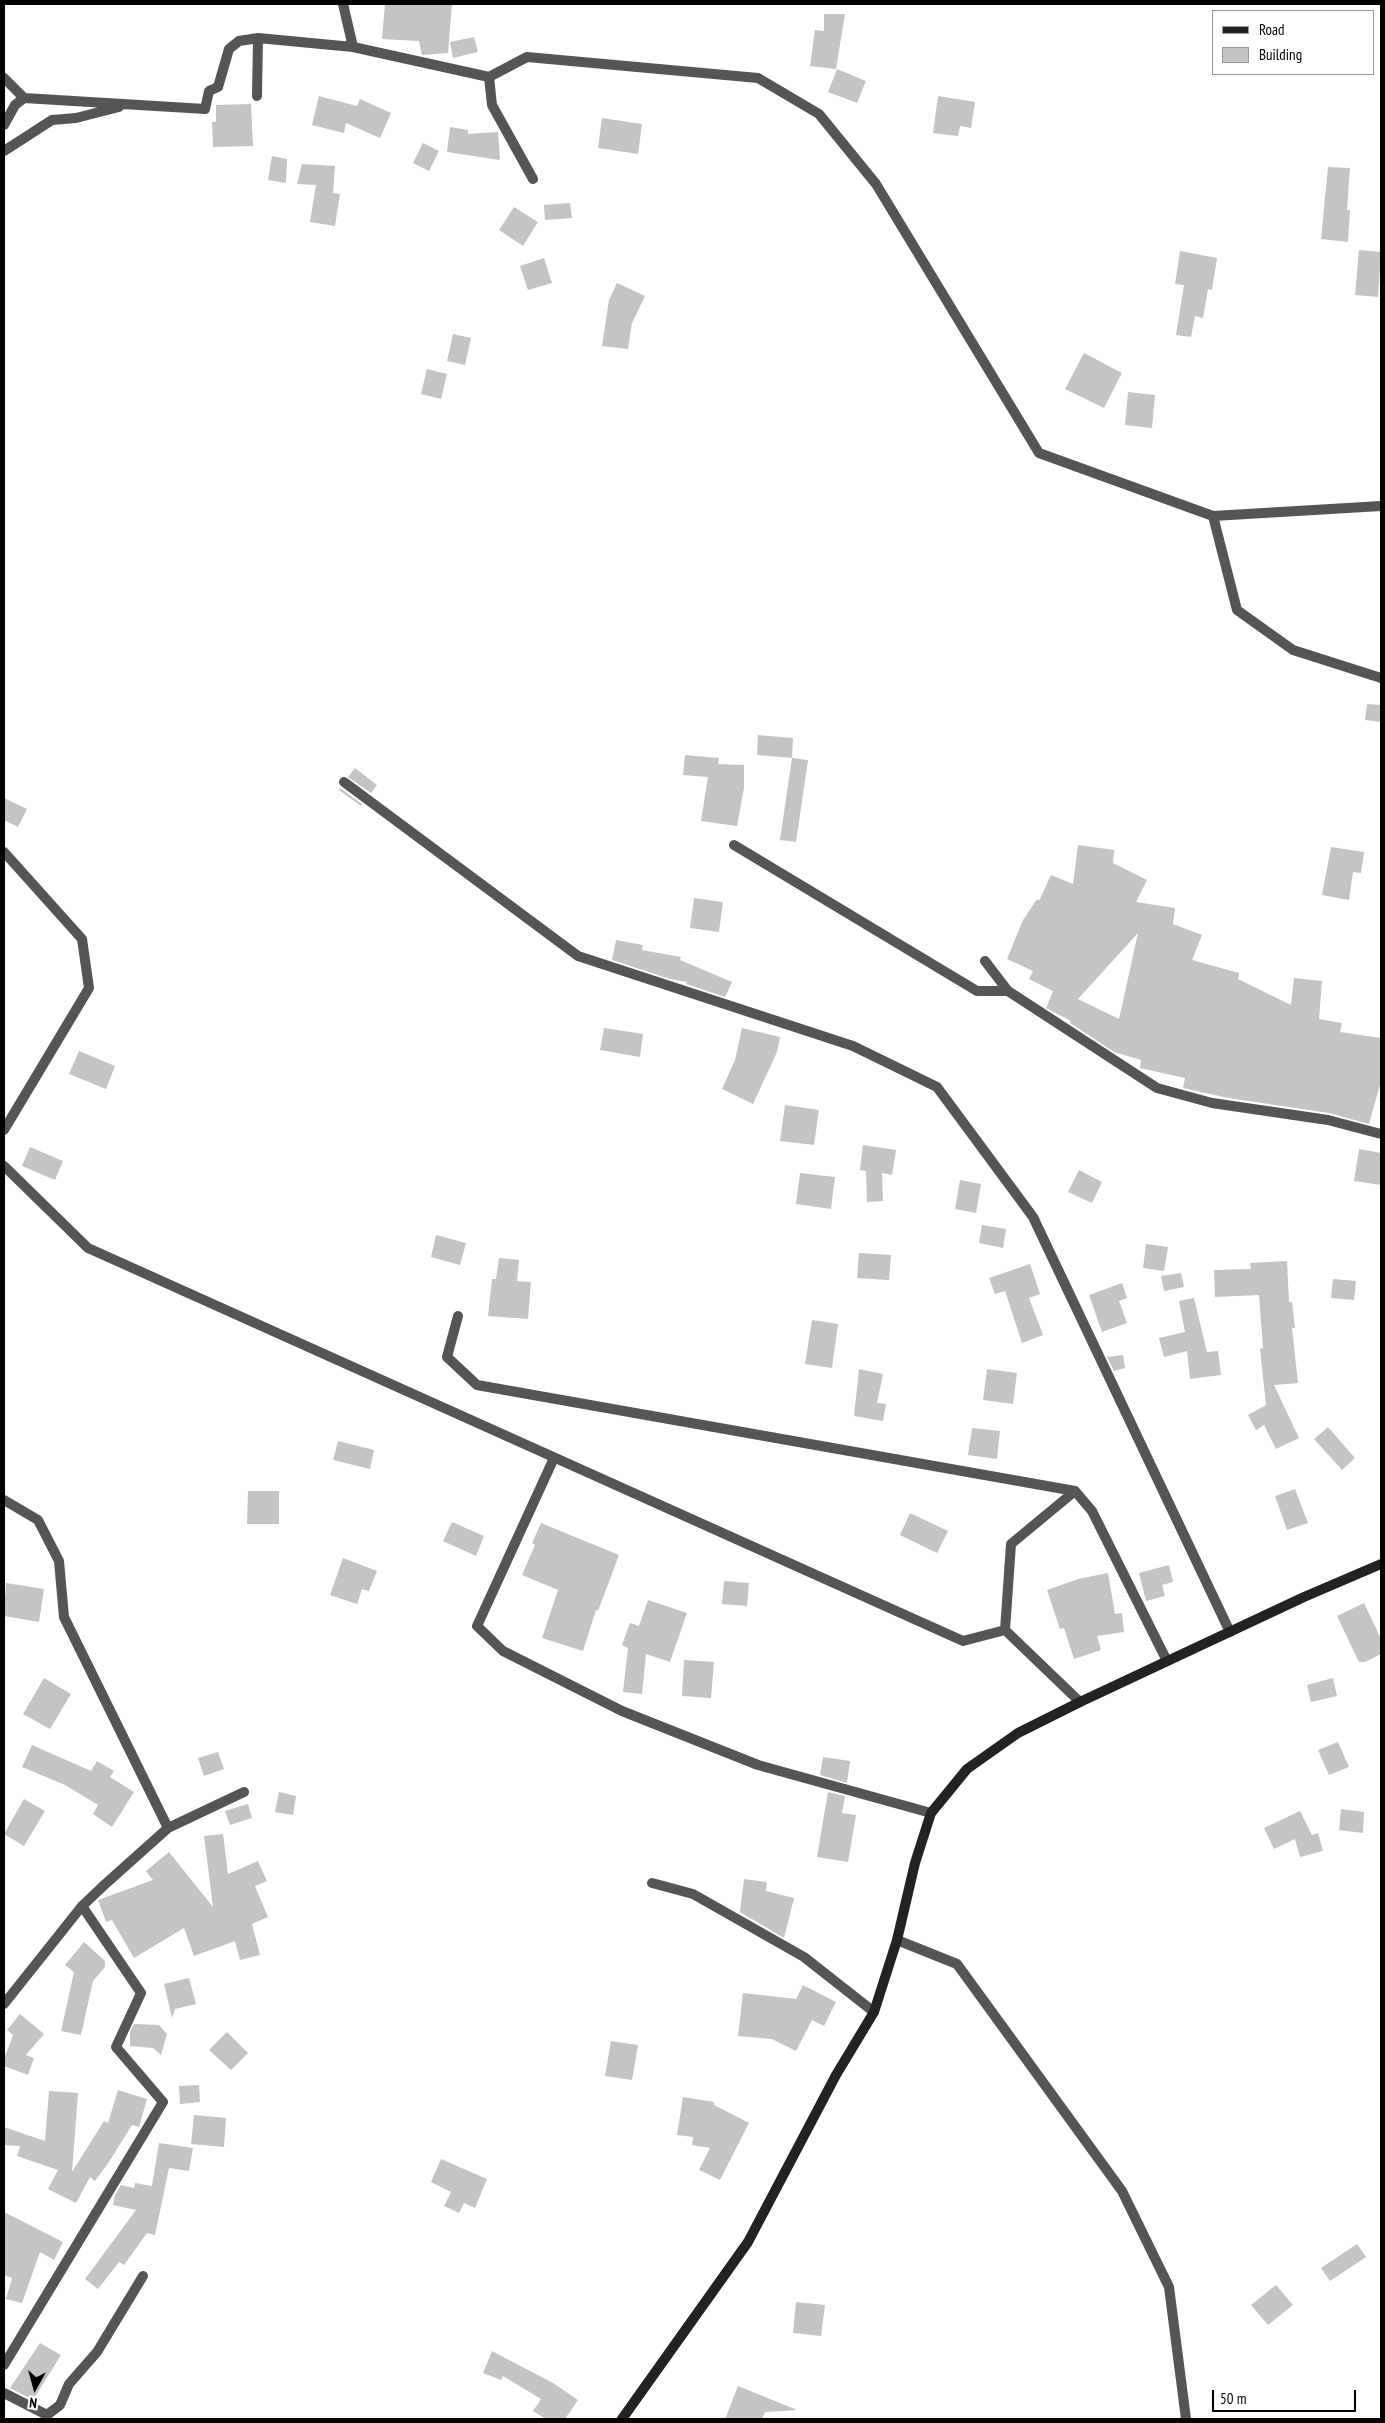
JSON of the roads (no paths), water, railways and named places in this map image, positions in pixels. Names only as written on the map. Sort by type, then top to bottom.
[{"type":"main road","points":[[622,2419],[748,2242],[836,2075],[874,2012],[897,1940],[915,1864],[931,1813],[967,1769],[1018,1732],[1167,1661],[1381,1564]]},
{"type":"street","points":[[343,4],[353,47]]},
{"type":"street","points":[[257,96],[258,38]]},
{"type":"street","points":[[4,78],[24,98],[205,109],[210,91],[218,87],[229,49],[239,41],[258,38],[353,47],[489,78],[526,57],[758,78],[819,114],[876,184],[1039,453],[1213,516],[1381,506]]},
{"type":"street","points":[[489,78],[492,105],[533,179]]},
{"type":"street","points":[[4,124],[15,105],[24,98]]},
{"type":"street","points":[[4,151],[52,120],[76,118],[124,105]]},
{"type":"street","points":[[1213,516],[1237,610],[1293,650],[1381,678]]},
{"type":"street","points":[[344,782],[578,956],[853,1046],[938,1087],[1033,1217],[1230,1632]]},
{"type":"street","points":[[734,845],[977,991],[1008,991]]},
{"type":"street","points":[[4,852],[82,939],[89,988],[4,1130]]},
{"type":"street","points":[[985,961],[1008,991],[1157,1088],[1212,1103],[1328,1120],[1381,1134]]},
{"type":"street","points":[[4,1166],[88,1248],[962,1640],[1005,1630]]},
{"type":"street","points":[[458,1316],[447,1357],[477,1385],[1076,1492],[1092,1511],[1167,1661]]},
{"type":"street","points":[[554,1458],[477,1626],[503,1651],[622,1711],[758,1764],[931,1813]]},
{"type":"street","points":[[1005,1630],[1011,1544],[1076,1492]]},
{"type":"street","points":[[4,1500],[38,1520],[59,1561],[64,1617],[168,1828]]},
{"type":"street","points":[[1005,1630],[1080,1702]]},
{"type":"street","points":[[4,2004],[82,1906],[168,1828],[244,1792]]},
{"type":"street","points":[[652,1883],[693,1894],[804,1957],[874,2012]]},
{"type":"street","points":[[4,2365],[163,2102],[116,2047],[141,1993],[82,1906]]},
{"type":"street","points":[[897,1940],[957,1964],[1122,2191],[1169,2287],[1186,2419]]},
{"type":"street","points":[[4,2393],[47,2415],[60,2405],[69,2384],[97,2352],[144,2276]]}]
